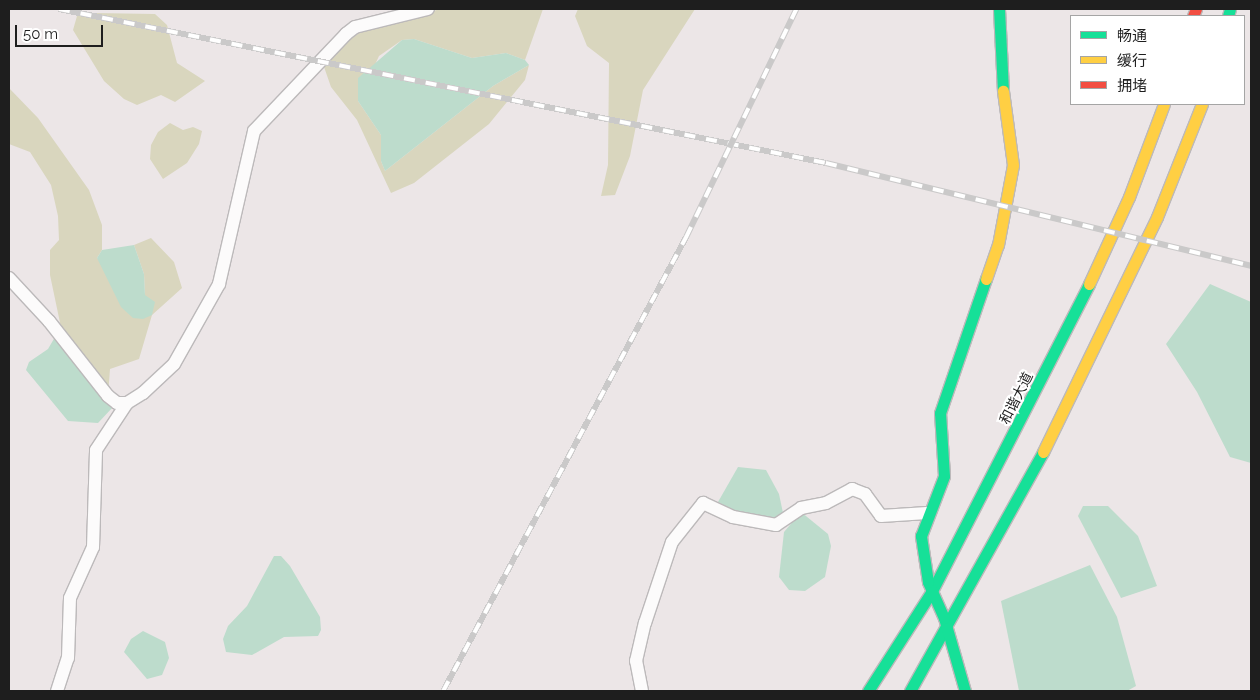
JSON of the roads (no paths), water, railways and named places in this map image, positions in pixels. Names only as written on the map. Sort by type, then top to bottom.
[{"type":"main road","points":[[965,691],[944,618],[932,591],[921,536],[927,513],[944,476],[940,412],[998,245],[1013,165],[1003,96],[999,9]]},
{"type":"main road","name":"和谐大道","points":[[868,691],[932,591],[1071,324],[1129,197],[1164,105]]},
{"type":"main road","points":[[910,691],[1028,482],[1156,216],[1202,105]]},
{"type":"street","points":[[57,691],[68,658],[70,598],[87,565],[94,540],[96,450],[126,403],[174,364],[219,284],[254,132],[346,34],[355,27],[428,9]]},
{"type":"street","points":[[9,278],[50,321],[108,396],[117,403],[126,403]]},
{"type":"street","points":[[642,691],[636,661],[651,604],[672,542],[702,503],[733,517],[776,525],[802,508],[826,503],[852,489],[865,494],[881,516],[927,513]]},
{"type":"railway","points":[[59,9],[826,163],[1251,266]]},
{"type":"railway","points":[[443,691],[686,237],[796,9]]}]
